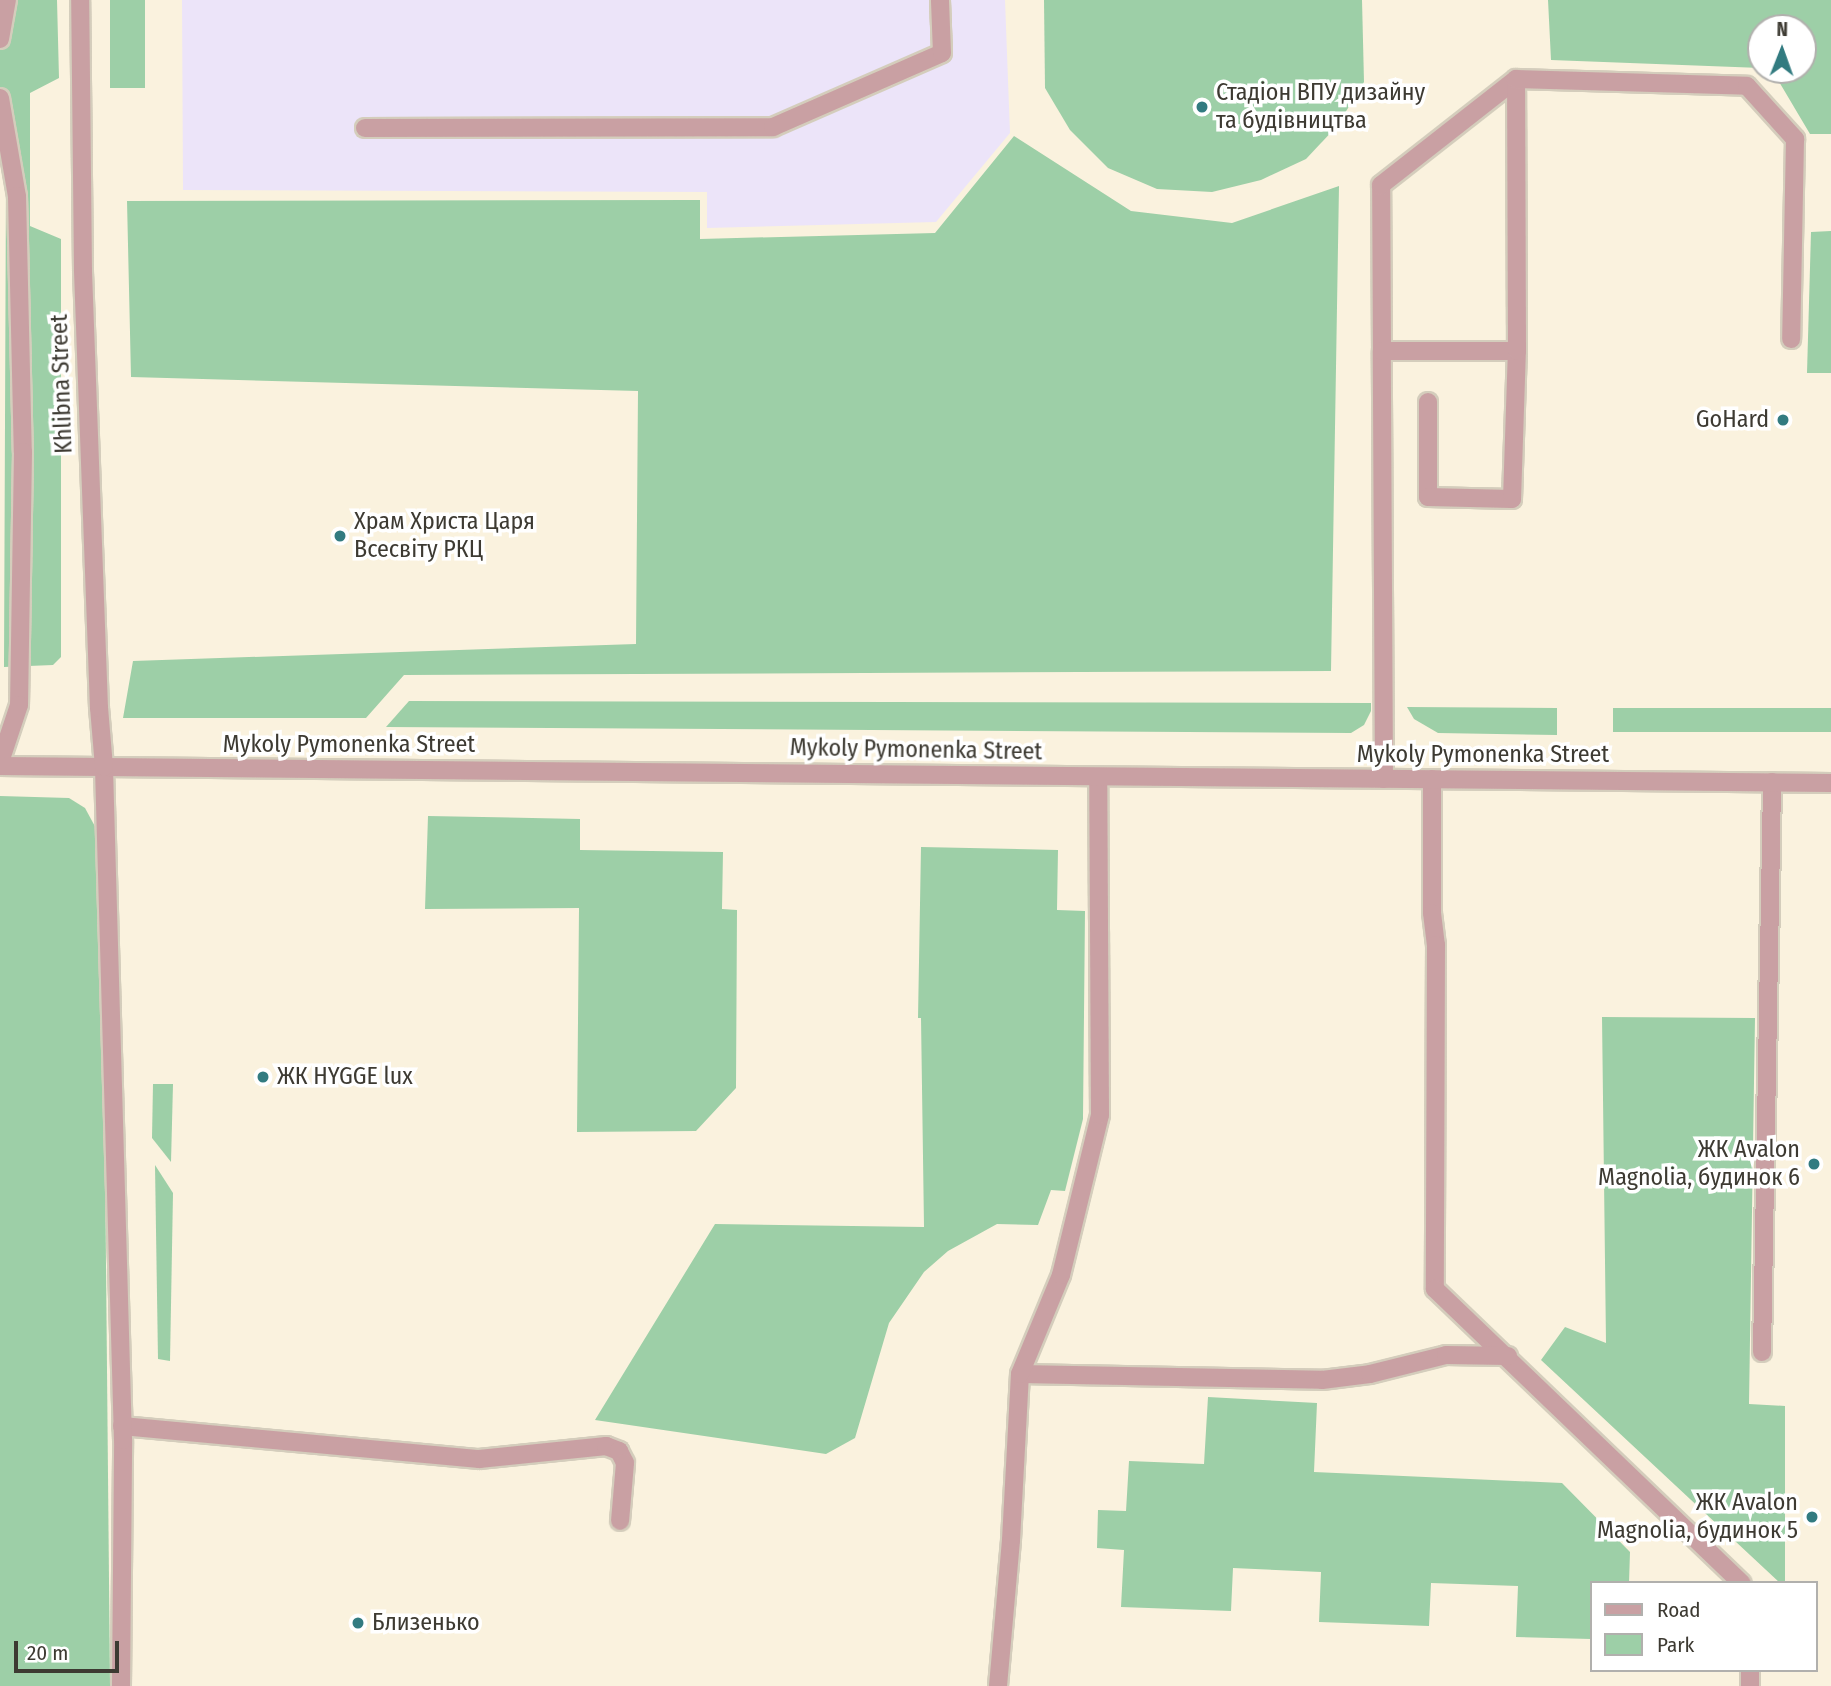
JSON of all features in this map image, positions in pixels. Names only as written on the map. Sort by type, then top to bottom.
[{"type":"street","points":[[0,39],[7,0]]},
{"type":"street","name":"Khlibna Street","points":[[80,0],[83,270],[99,708],[104,767],[122,1426],[121,1686]]},
{"type":"street","points":[[365,128],[773,127],[942,53],[940,0]]},
{"type":"street","points":[[1428,402],[1428,497],[1512,499],[1517,351],[1516,79]]},
{"type":"street","points":[[1384,779],[1381,185],[1516,79],[1747,86],[1795,139],[1791,339]]},
{"type":"street","points":[[0,98],[17,196],[23,452],[19,705],[0,764]]},
{"type":"street","points":[[1382,351],[1517,351]]},
{"type":"street","name":"Mykoly Pymonenka Street","points":[[0,764],[1831,783]]},
{"type":"street","points":[[998,1686],[1011,1540],[1020,1374],[1061,1275],[1100,1115],[1098,776]]},
{"type":"street","points":[[1432,779],[1432,914],[1436,945],[1435,1289],[1740,1581]]},
{"type":"street","points":[[1762,1352],[1772,782]]},
{"type":"street","points":[[1020,1374],[1322,1380],[1370,1374],[1446,1355],[1508,1356]]},
{"type":"street","points":[[122,1426],[479,1459],[606,1446],[619,1451],[625,1463],[620,1521]]},
{"type":"shaded area","points":[[182,0],[1005,0],[1010,133],[936,222],[707,228],[707,192],[183,190]]},
{"type":"green space","points":[[0,0],[57,0],[59,78],[30,93],[30,226],[61,239],[61,657],[53,665],[4,667],[6,176],[0,155]]},
{"type":"green space","points":[[110,0],[145,0],[145,88],[110,88]]},
{"type":"green space","name":"Стадіон ВПУ дизайну та будівництва","points":[[1044,0],[1362,0],[1364,82],[1337,126],[1306,159],[1261,180],[1212,192],[1157,189],[1108,168],[1070,130],[1045,88]]},
{"type":"green space","points":[[1548,0],[1831,0],[1831,134],[1810,134],[1780,84],[1817,84],[1817,14],[1747,14],[1747,67],[1551,60]]},
{"type":"green space","points":[[1014,136],[1131,211],[1232,223],[1339,186],[1331,671],[404,675],[366,718],[123,718],[133,661],[636,644],[638,391],[131,377],[127,201],[700,200],[700,239],[935,233]]},
{"type":"green space","points":[[1831,231],[1831,373],[1807,373],[1811,232]]},
{"type":"green space","points":[[409,701],[1371,703],[1371,711],[1364,725],[1351,733],[386,727]]},
{"type":"green space","points":[[1407,707],[1557,708],[1557,735],[1438,733],[1414,719]]},
{"type":"green space","points":[[1613,708],[1831,708],[1831,732],[1613,732]]},
{"type":"green space","points":[[0,796],[69,798],[85,808],[98,832],[104,1053],[110,1686],[0,1686]]},
{"type":"green space","points":[[428,816],[580,819],[580,850],[723,852],[722,909],[737,910],[736,1088],[696,1131],[577,1132],[579,908],[425,909]]},
{"type":"green space","points":[[921,847],[1058,850],[1057,910],[1085,911],[1083,1119],[1065,1191],[1051,1190],[1038,1225],[997,1224],[948,1251],[924,1272],[889,1323],[855,1438],[826,1454],[595,1420],[715,1224],[924,1227],[921,1018],[918,1018]]},
{"type":"green space","points":[[1602,1017],[1755,1018],[1749,1404],[1785,1406],[1785,1581],[1778,1581],[1541,1360],[1565,1327],[1606,1343]]},
{"type":"green space","points":[[153,1084],[173,1084],[171,1162],[152,1138]]},
{"type":"green space","points":[[155,1165],[173,1193],[170,1361],[158,1359]]},
{"type":"green space","points":[[1208,1397],[1317,1403],[1314,1472],[1562,1483],[1630,1552],[1629,1581],[1590,1581],[1590,1639],[1516,1637],[1518,1586],[1431,1583],[1429,1626],[1319,1622],[1321,1572],[1233,1568],[1231,1611],[1121,1607],[1124,1550],[1097,1548],[1098,1510],[1126,1511],[1129,1461],[1204,1464]]},
{"type":"place","name":"Стадіон ВПУ дизайну та будівництва","points":[[1202,107]]},
{"type":"place","name":"GoHard","points":[[1783,420]]},
{"type":"place","name":"Храм Христа Царя Всесвіту РКЦ","points":[[340,536]]},
{"type":"place","name":"ЖК HYGGE lux","points":[[263,1077]]},
{"type":"place","name":"ЖК Avalon Magnolia, будинок 6","points":[[1814,1164]]},
{"type":"place","name":"ЖК Avalon Magnolia, будинок 5","points":[[1812,1517]]},
{"type":"place","name":"Близенько","points":[[358,1623]]}]
